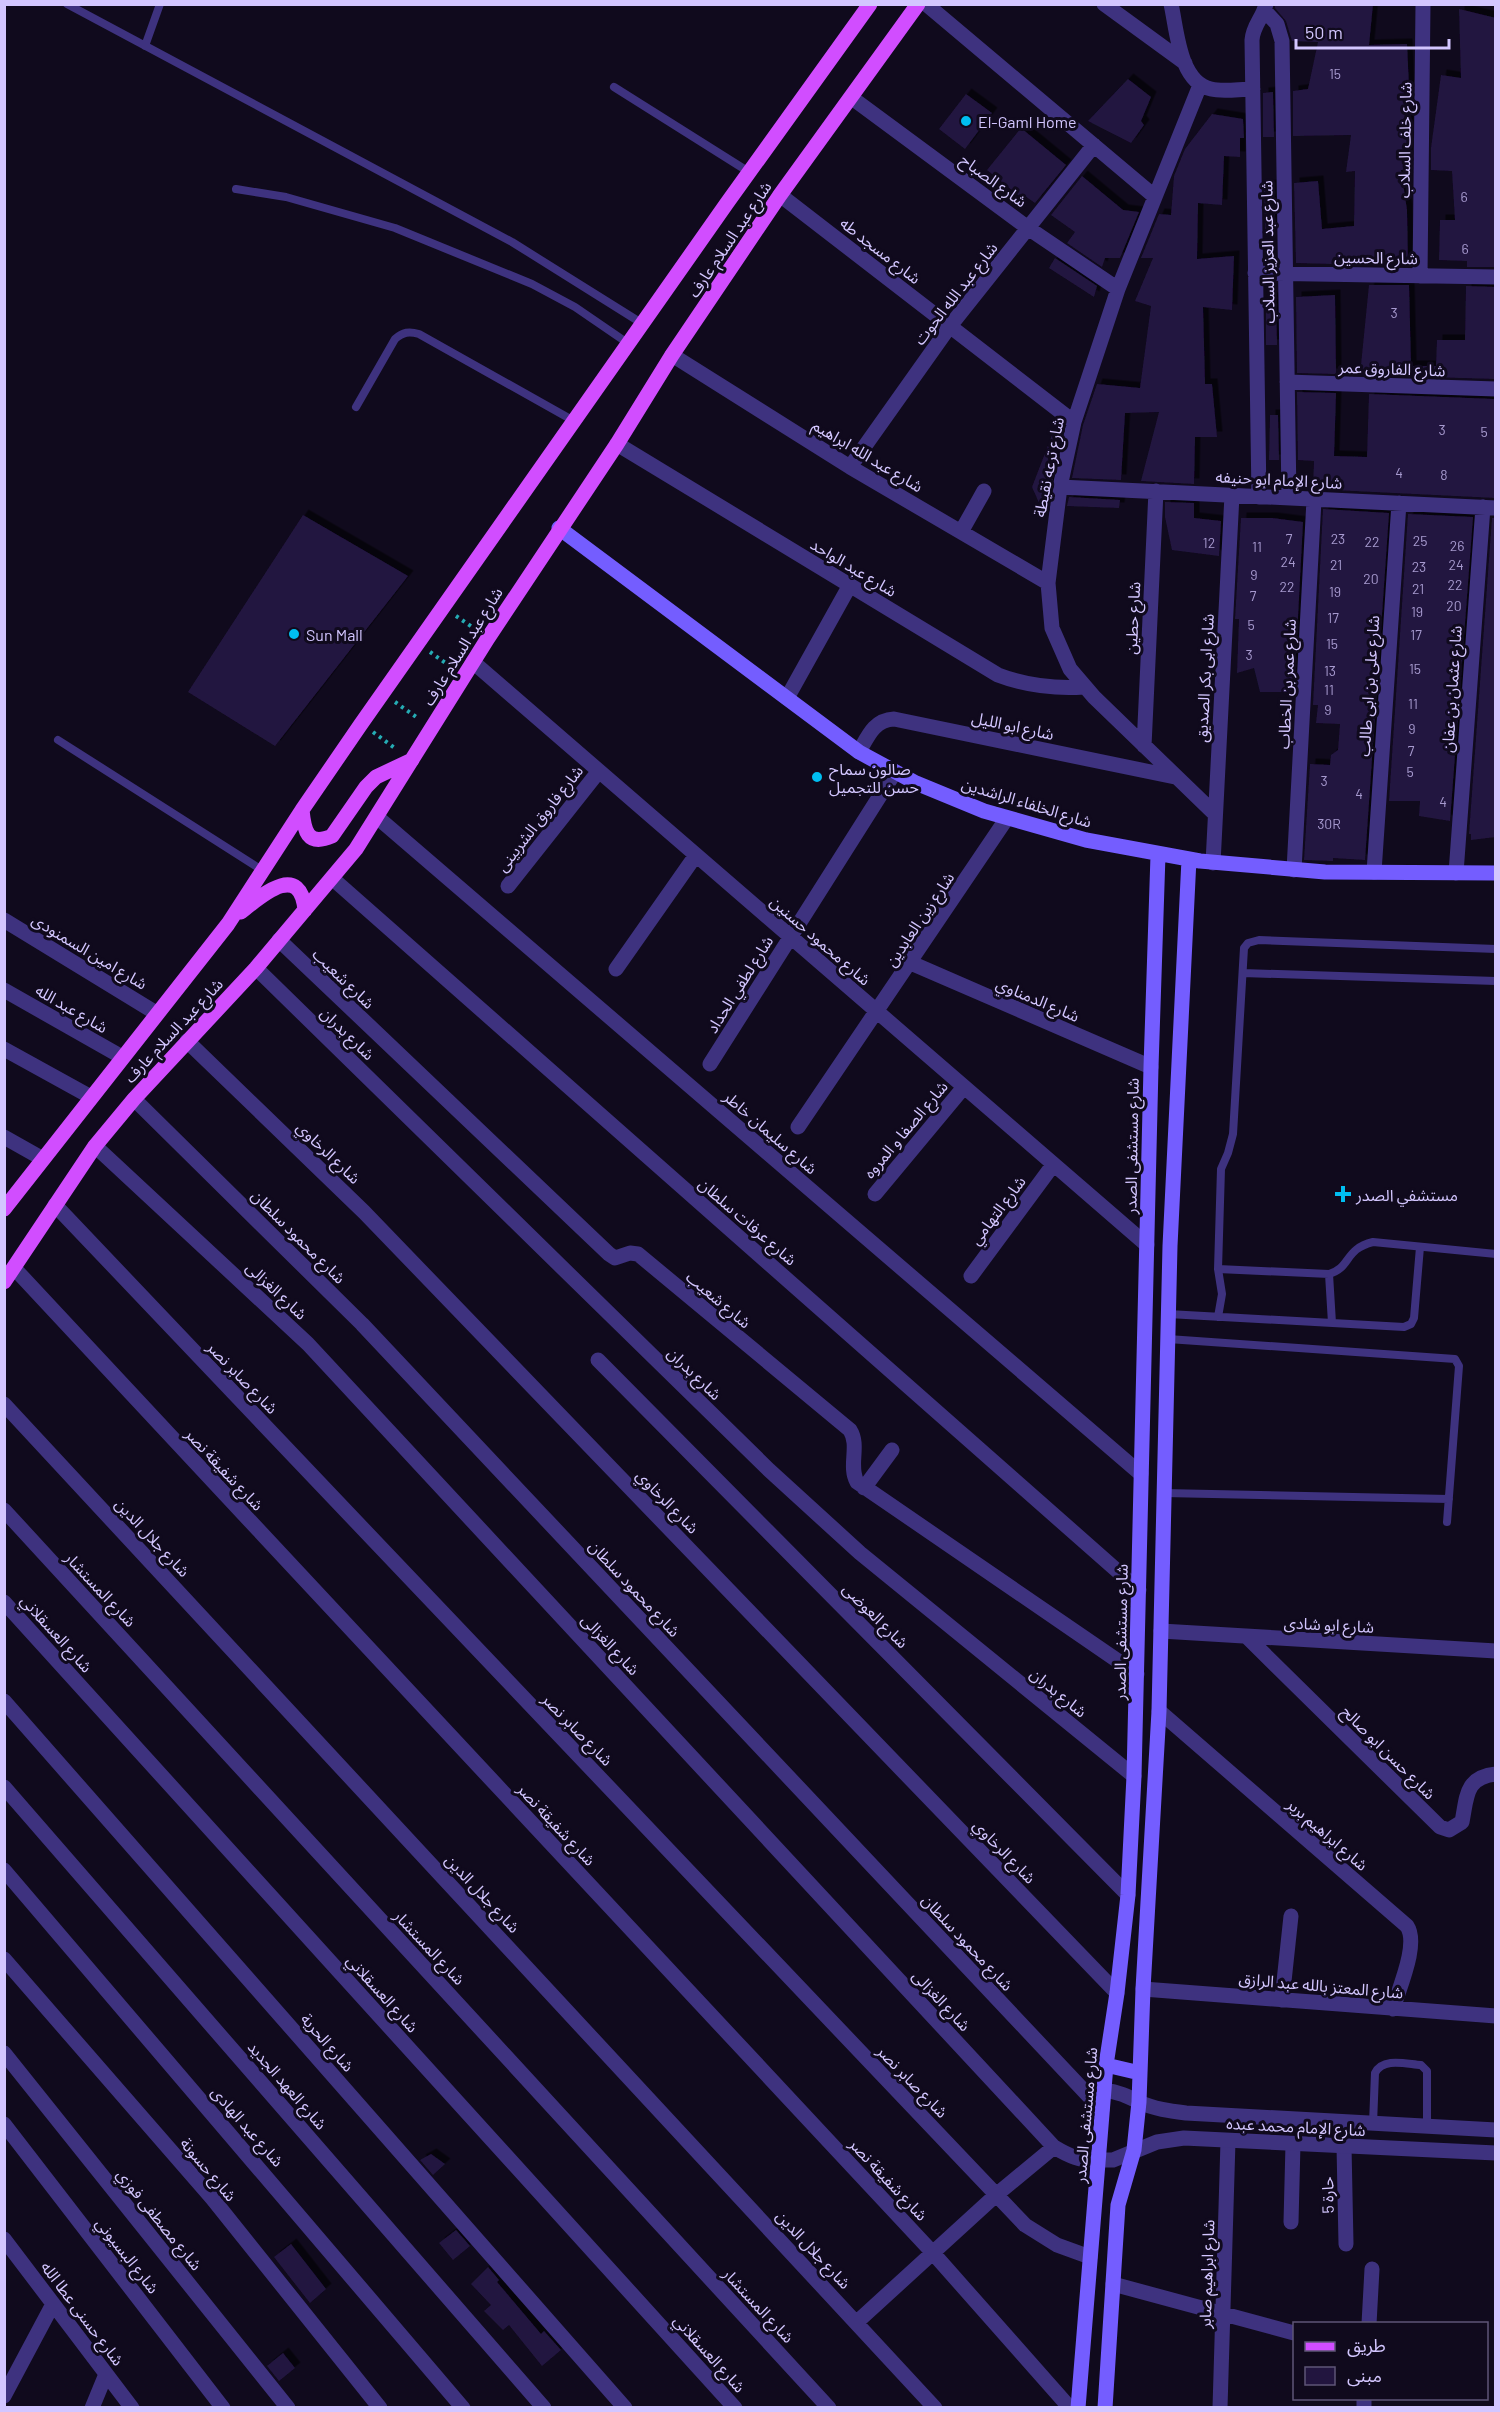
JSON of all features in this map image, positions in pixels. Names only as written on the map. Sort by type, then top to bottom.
[{"type":"main road","name":"شارع عبد السلام عارف","points":[[4,1209],[228,924],[361,724],[749,172],[870,4]]},
{"type":"main road","name":"شارع عبد السلام عارف","points":[[4,1282],[95,1146],[134,1099],[256,968],[356,849],[488,638],[617,444],[672,355],[780,195],[918,4]]},
{"type":"main road","name":"شارع الخلفاء الراشدين","points":[[559,528],[859,752],[926,787],[984,811],[1086,840],[1158,855],[1213,862],[1294,870],[1496,873]]},
{"type":"main road","points":[[302,810],[304,829],[308,836],[316,839],[333,836],[366,787],[376,777],[412,760]]},
{"type":"main road","name":"شارع مستشفى الصدر","points":[[1078,2408],[1106,2065],[1128,1895],[1137,1674],[1150,1067],[1158,855]]},
{"type":"main road","points":[[1105,2408],[1118,2205],[1134,2150],[1139,2102],[1159,1712],[1168,1314],[1189,859]]},
{"type":"main road","points":[[228,924],[261,896],[284,884],[293,886],[300,892],[305,910]]},
{"type":"main road","points":[[1106,2065],[1140,2073]]},
{"type":"main road","points":[[1096,2190],[1122,2190]]},
{"type":"street","points":[[926,4],[1154,196]]},
{"type":"street","points":[[1104,4],[1185,63],[1200,85],[1212,89],[1252,89]]},
{"type":"street","points":[[1171,4],[1185,63]]},
{"type":"street","name":"شارع خلف السلاب","points":[[1420,276],[1423,4]]},
{"type":"street","name":"شارع عبد العزيز السلاب","points":[[1258,497],[1252,32],[1265,8],[1277,24],[1282,41],[1289,498]]},
{"type":"street","name":"شارع ترعه نقيطة","points":[[1200,85],[1118,289],[1074,422],[1060,487],[1048,584],[1048,606],[1052,628],[1070,669],[1084,687],[1215,814]]},
{"type":"street","name":"شارع الصباح","points":[[852,98],[1028,228],[1118,289]]},
{"type":"street","name":"شارع عبد الله الحوت","points":[[850,467],[950,326],[1094,145]]},
{"type":"street","name":"شارع مسجد طه","points":[[780,195],[1074,422]]},
{"type":"street","name":"شارع الحسين","points":[[1255,273],[1496,278]]},
{"type":"street","name":"شارع عبد الله ابراهيم","points":[[672,355],[850,467],[1048,584]]},
{"type":"street","name":"شارع الفاروق عمر","points":[[1287,382],[1496,389]]},
{"type":"street","name":"شارع عبد الواحد","points":[[617,444],[998,675],[1022,684],[1042,687],[1084,687]]},
{"type":"street","name":"شارع الإمام ابو حنيفه","points":[[1060,487],[1489,507]]},
{"type":"street","points":[[961,532],[984,491]]},
{"type":"street","name":"شارع حطين","points":[[1144,746],[1156,491]]},
{"type":"street","name":"شارع ابى بكر الصديق","points":[[1213,862],[1232,495]]},
{"type":"street","name":"شارع عمر بن الخطاب","points":[[1294,870],[1314,500]]},
{"type":"street","name":"شارع على بن ابى طالب","points":[[1374,872],[1399,503]]},
{"type":"street","name":"شارع عثمان بن عفان","points":[[1456,873],[1489,507]]},
{"type":"street","points":[[787,698],[850,585]]},
{"type":"street","name":"شارع محمود حسنين","points":[[473,662],[1147,1245]]},
{"type":"street","name":"شارع ابو الليل","points":[[859,752],[874,726],[887,719],[894,719],[1176,777]]},
{"type":"street","name":"شارع فاروق الشربينى","points":[[508,886],[599,771]]},
{"type":"street","name":"شارع لطفي الحداد","points":[[710,1064],[895,772]]},
{"type":"street","name":"شارع سليمان خاطر","points":[[377,817],[1141,1474]]},
{"type":"street","name":"شارع زين العابدين","points":[[798,1127],[1007,818]]},
{"type":"street","points":[[616,969],[696,855]]},
{"type":"street","name":"شارع عرفات سلطان","points":[[333,879],[1139,1590]]},
{"type":"street","name":"شارع امين السمنودى","points":[[4,920],[156,1013]]},
{"type":"street","name":"شارع شعيب","points":[[279,940],[609,1254],[615,1258],[630,1253],[638,1254],[850,1430],[854,1440],[854,1478],[864,1488]]},
{"type":"street","name":"شارع الدمناوي","points":[[911,963],[1150,1067]]},
{"type":"street","name":"شارع بدران","points":[[256,968],[777,1478],[877,1567],[1134,1776]]},
{"type":"street","name":"شارع عبد الله","points":[[4,990],[122,1057]]},
{"type":"street","name":"شارع الرخاوي","points":[[187,1041],[364,1212],[1117,1993]]},
{"type":"street","points":[[4,1049],[91,1097]]},
{"type":"street","name":"شارع الصفا و المروه","points":[[875,1194],[964,1087]]},
{"type":"street","name":"شارع محمود سلطان","points":[[134,1099],[362,1324],[1102,2110]]},
{"type":"street","points":[[4,1137],[43,1159]]},
{"type":"street","name":"شارع الغزالى","points":[[95,1146],[308,1344],[1054,2147],[1070,2157],[1085,2161],[1098,2160]]},
{"type":"street","name":"شارع التهامي","points":[[971,1276],[1053,1165]]},
{"type":"street","name":"شارع صابر نصر","points":[[55,1205],[1025,2225],[1057,2245],[1090,2257]]},
{"type":"street","name":"شارع شفيقة نصر","points":[[14,1268],[933,2253],[1070,2408]]},
{"type":"street","name":"شارع العوضى","points":[[598,1360],[1128,1895]]},
{"type":"street","name":"شارع جلال الدين","points":[[4,1404],[935,2408]]},
{"type":"street","points":[[892,1450],[864,1488],[1137,1674]]},
{"type":"street","name":"شارع المستشار","points":[[4,1510],[829,2408]]},
{"type":"street","name":"شارع العسقلاني","points":[[4,1602],[735,2408]]},
{"type":"street","name":"شارع ابو شادى","points":[[1161,1631],[1248,1638],[1496,1651]]},
{"type":"street","name":"شارع حسن ابو صالح","points":[[1248,1638],[1440,1827],[1449,1830],[1461,1822],[1468,1788],[1474,1780],[1496,1774]]},
{"type":"street","name":"شارع الحرية","points":[[4,1701],[625,2408]]},
{"type":"street","name":"شارع ابراهيم بربر","points":[[1159,1712],[1407,1926],[1411,1932],[1411,1947],[1393,2009]]},
{"type":"street","name":"شارع العهد الجديد","points":[[4,1786],[544,2408]]},
{"type":"street","name":"شارع عبد الهادى","points":[[4,1870],[463,2408]]},
{"type":"street","points":[[1282,2000],[1291,1916]]},
{"type":"street","name":"شارع حسونة","points":[[4,1959],[212,2198],[380,2408]]},
{"type":"street","name":"شارع المعتز بالله عبد الرازق","points":[[1143,1989],[1496,2016]]},
{"type":"street","name":"شارع مصطفى فوزي","points":[[4,2053],[288,2408]]},
{"type":"street","name":"شارع الإمام محمد عبده","points":[[1104,2090],[1121,2092],[1139,2102],[1165,2110],[1186,2113],[1496,2130]]},
{"type":"street","points":[[1184,2138],[1186,2113]]},
{"type":"street","name":"شارع البسيوني","points":[[4,2124],[222,2408]]},
{"type":"street","name":"شارع الإمام محمد عبده","points":[[1098,2160],[1113,2160],[1157,2142],[1184,2138],[1496,2153]]},
{"type":"street","name":"شارع ابراهيم صابر","points":[[1220,2408],[1228,2141]]},
{"type":"street","points":[[1291,2222],[1293,2144]]},
{"type":"street","name":"حارة 5","points":[[1344,2146],[1346,2244]]},
{"type":"street","points":[[857,2322],[996,2194],[1054,2147]]},
{"type":"street","name":"شارع حسنى عطا الله","points":[[4,2239],[132,2408]]},
{"type":"street","points":[[1369,2322],[1372,2269]]},
{"type":"street","points":[[1113,2284],[1293,2333]]},
{"type":"street","points":[[4,2396],[53,2304]]},
{"type":"street","points":[[92,2408],[106,2374]]},
{"type":"lane","points":[[67,4],[512,242],[643,324]]},
{"type":"lane","points":[[145,46],[160,4]]},
{"type":"lane","points":[[614,87],[749,172]]},
{"type":"lane","points":[[236,189],[286,197],[395,228],[532,284],[575,307],[628,344]]},
{"type":"lane","points":[[356,408],[395,339],[410,331],[574,421]]},
{"type":"lane","points":[[58,740],[262,870]]},
{"type":"lane","points":[[1218,1317],[1222,1294],[1218,1269],[1221,1169],[1233,1134],[1244,948],[1248,943],[1259,940],[1496,949]]},
{"type":"lane","points":[[1243,973],[1496,981]]},
{"type":"lane","points":[[1218,1269],[1329,1274],[1343,1266],[1354,1250],[1373,1242],[1496,1254]]},
{"type":"lane","points":[[1168,1314],[1397,1328],[1411,1324],[1414,1318],[1420,1247]]},
{"type":"lane","points":[[1329,1274],[1332,1323]]},
{"type":"lane","points":[[1168,1339],[1455,1359],[1459,1366],[1447,1522]]},
{"type":"lane","points":[[1164,1493],[1449,1499]]},
{"type":"lane","points":[[1372,2124],[1375,2073],[1378,2067],[1384,2063],[1421,2065],[1427,2071],[1427,2127]]},
{"type":"path","points":[[444,607],[488,638]]},
{"type":"path","points":[[418,643],[464,676]]},
{"type":"path","points":[[383,693],[432,728]]},
{"type":"path","points":[[361,724],[412,760]]},
{"type":"building","points":[[1275,4],[1373,4],[1369,45],[1407,44],[1409,87],[1407,170],[1401,170],[1407,210],[1408,266],[1296,263],[1294,183],[1318,181],[1322,229],[1354,226],[1355,171],[1346,172],[1351,135],[1293,136],[1293,91],[1308,89],[1318,42],[1292,41],[1286,21],[1275,8]]},
{"type":"building","points":[[1459,9],[1496,18],[1496,267],[1467,267],[1467,261],[1439,260],[1440,220],[1455,220],[1452,171],[1431,170],[1431,148],[1441,75],[1461,78]]},
{"type":"building","points":[[1128,79],[1151,97],[1141,121],[1144,125],[1131,143],[1088,121]]},
{"type":"building","points":[[1273,92],[1274,137],[1263,137],[1263,93]]},
{"type":"building","name":"El-Gaml Home","points":[[966,94],[992,113],[965,149],[939,129]]},
{"type":"building","points":[[1212,114],[1243,119],[1244,138],[1240,138],[1240,157],[1224,156],[1222,205],[1198,203],[1197,259],[1234,256],[1232,310],[1203,307],[1205,384],[1212,384],[1217,437],[1195,437],[1194,484],[1141,481],[1159,412],[1125,413],[1121,480],[1072,478],[1083,425],[1097,384],[1140,388],[1151,306],[1135,301],[1153,258],[1141,258],[1159,214],[1171,215],[1174,176],[1185,149]]},
{"type":"building","points":[[1021,128],[1066,165],[1035,203],[1025,196],[1023,199],[987,170]]},
{"type":"building","points":[[1082,176],[1123,210],[1139,212],[1120,258],[1105,258],[1102,267],[1067,243],[1075,232],[1051,215]]},
{"type":"building","points":[[1274,185],[1275,228],[1265,229],[1264,186]]},
{"type":"building","points":[[1055,258],[1097,286],[1094,297],[1049,268]]},
{"type":"building","points":[[1369,285],[1409,285],[1411,366],[1436,366],[1437,340],[1465,340],[1466,286],[1496,287],[1496,379],[1360,375]]},
{"type":"building","points":[[1335,295],[1336,374],[1297,373],[1296,297]]},
{"type":"building","points":[[1266,298],[1276,298],[1277,345],[1266,345]]},
{"type":"building","points":[[1297,392],[1336,393],[1334,456],[1367,457],[1369,394],[1494,399],[1496,498],[1313,489],[1314,461],[1298,460]]},
{"type":"building","points":[[1270,415],[1278,415],[1279,460],[1269,460]]},
{"type":"building","points":[[1057,422],[1063,426],[1048,505],[1040,505],[1032,487]]},
{"type":"building","points":[[1069,497],[1120,500],[1119,508],[1067,506]]},
{"type":"building","points":[[1165,502],[1194,503],[1194,518],[1221,521],[1219,556],[1172,550],[1165,517]]},
{"type":"building","points":[[1323,509],[1389,513],[1365,860],[1333,858],[1333,861],[1304,860],[1310,764],[1330,765],[1331,755],[1338,750],[1340,724],[1316,723],[1318,705],[1313,705]]},
{"type":"building","points":[[1408,514],[1473,517],[1450,821],[1419,816],[1420,801],[1389,801]]},
{"type":"building","name":"Sun Mall","points":[[303,515],[408,576],[275,746],[188,692]]},
{"type":"building","points":[[1241,518],[1272,518],[1303,522],[1294,692],[1260,692],[1254,668],[1237,673],[1239,619],[1235,619]]},
{"type":"building","points":[[1492,518],[1496,518],[1496,837],[1471,840],[1471,834],[1469,834]]},
{"type":"building","points":[[431,2154],[445,2164],[433,2175],[420,2160]]},
{"type":"building","points":[[456,2230],[470,2246],[453,2260],[439,2243]]},
{"type":"building","points":[[291,2244],[326,2289],[310,2303],[274,2257]]},
{"type":"building","points":[[488,2267],[499,2280],[497,2282],[541,2334],[544,2331],[561,2350],[542,2366],[509,2325],[503,2330],[484,2311],[491,2305],[471,2284]]},
{"type":"building","points":[[283,2353],[295,2368],[279,2381],[267,2366]]},
{"type":"place","name":"El-Gaml Home","points":[[966,121]]},
{"type":"place","name":"Sun Mall","points":[[294,634]]},
{"type":"place","name":"صالون سماح حسن للتجميل","points":[[817,777]]},
{"type":"place","name":"مستشفي الصدر","points":[[1343,1194]]}]
